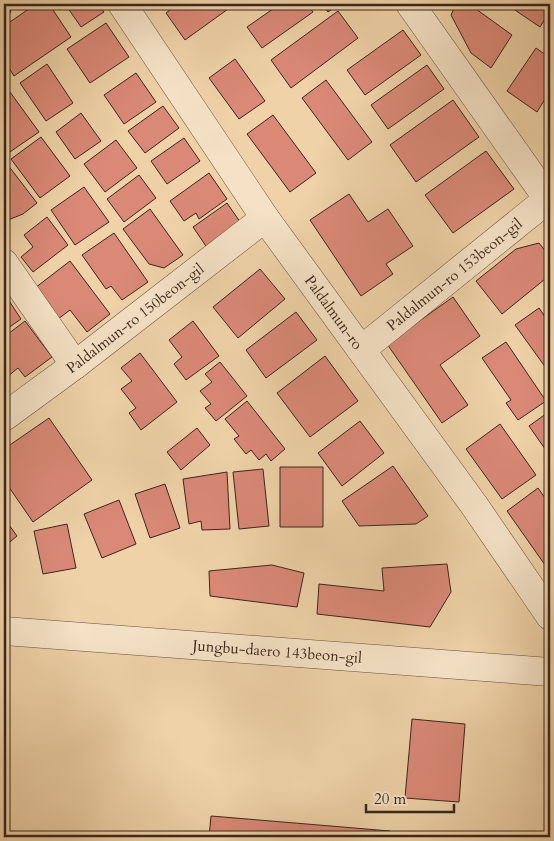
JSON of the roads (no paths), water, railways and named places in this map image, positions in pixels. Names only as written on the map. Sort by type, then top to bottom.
[{"type":"street","name":"Paldalmun-ro","points":[[122,4],[265,218],[474,505],[550,616]]},
{"type":"street","name":"Paldalmun-ro 153beon-gil","points":[[361,350],[550,200],[421,9]]},
{"type":"street","name":"Paldalmun-ro 150beon-gil","points":[[4,417],[76,365],[265,218]]},
{"type":"street","points":[[4,264],[76,365]]},
{"type":"street","name":"Jungbu-daero 143beon-gil","points":[[4,631],[550,672]]}]
